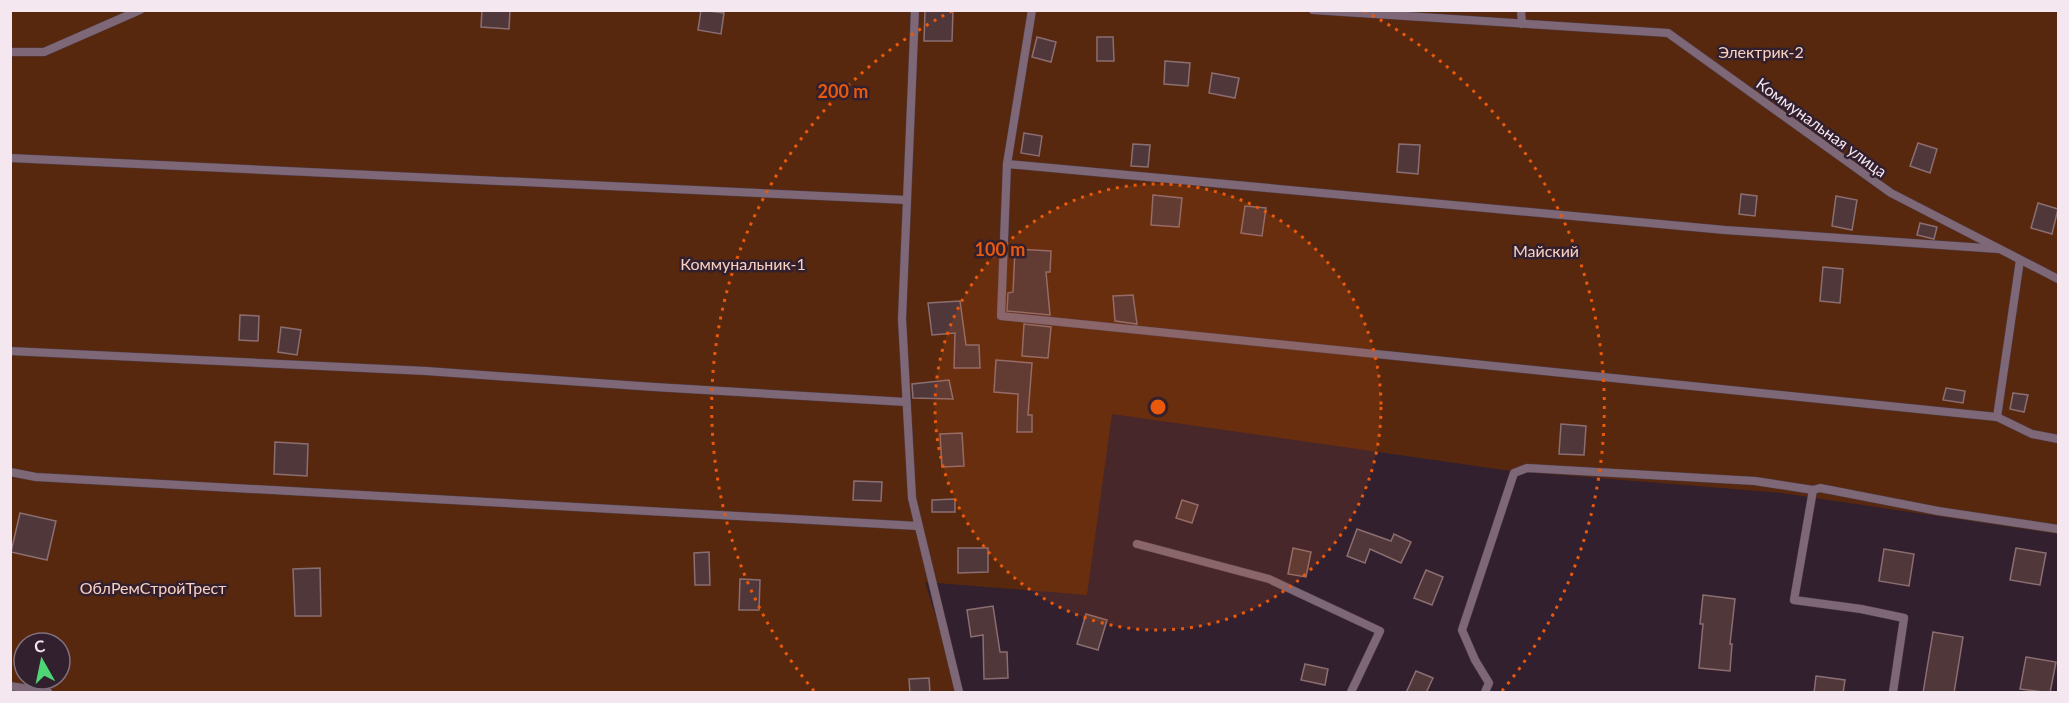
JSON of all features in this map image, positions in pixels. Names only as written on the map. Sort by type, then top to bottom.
[{"type":"lane","points":[[10,52],[44,52],[140,10]]},
{"type":"lane","points":[[915,10],[902,319],[912,498],[959,693]]},
{"type":"lane","points":[[1032,10],[1007,164],[1001,316],[1997,417],[2032,434],[2058,439]]},
{"type":"lane","name":"Коммунальная улица","points":[[1313,10],[1668,33],[1891,193],[2058,279]]},
{"type":"lane","points":[[1521,10],[1522,24]]},
{"type":"lane","points":[[10,158],[907,200]]},
{"type":"lane","points":[[1007,164],[1725,230],[1999,249]]},
{"type":"lane","points":[[1997,417],[2020,260]]},
{"type":"lane","points":[[10,351],[402,370],[906,402]]},
{"type":"lane","points":[[1485,693],[1489,683],[1475,660],[1462,630],[1514,472],[1527,468],[1755,481],[1813,490],[1820,488],[2058,529]]},
{"type":"lane","points":[[10,472],[36,477],[918,526]]},
{"type":"lane","points":[[1813,490],[1794,600],[1861,609],[1904,618],[1893,693]]},
{"type":"lane","points":[[1137,544],[1269,579],[1380,631],[1351,693]]},
{"type":"lane","points":[[10,686],[48,693]]},
{"type":"green space","points":[[10,11],[2058,11],[2058,534],[1782,493],[1511,471],[1112,414],[1087,595],[925,582],[959,692],[11,692]]},
{"type":"building","points":[[482,10],[510,10],[509,29],[481,27]]},
{"type":"building","points":[[701,10],[724,13],[721,34],[698,30]]},
{"type":"building","points":[[925,11],[953,11],[952,41],[924,41]]},
{"type":"building","points":[[1037,37],[1056,42],[1051,62],[1032,57]]},
{"type":"building","points":[[1097,37],[1113,37],[1114,61],[1097,61]]},
{"type":"building","points":[[1165,61],[1190,63],[1188,86],[1164,84]]},
{"type":"building","points":[[1212,73],[1239,78],[1235,98],[1209,93]]},
{"type":"building","points":[[1024,133],[1042,136],[1039,156],[1021,153]]},
{"type":"building","points":[[1918,143],[1937,149],[1930,173],[1910,166]]},
{"type":"building","points":[[1133,144],[1150,145],[1148,167],[1131,166]]},
{"type":"building","points":[[1399,144],[1420,145],[1418,174],[1397,172]]},
{"type":"building","points":[[1741,194],[1757,196],[1755,216],[1739,214]]},
{"type":"building","points":[[1153,195],[1182,198],[1179,227],[1151,225]]},
{"type":"building","points":[[1836,196],[1857,200],[1852,230],[1832,226]]},
{"type":"building","points":[[2038,203],[2058,209],[2052,234],[2031,228]]},
{"type":"building","points":[[1245,206],[1266,208],[1262,236],[1241,233]]},
{"type":"building","points":[[1920,223],[1937,227],[1934,239],[1917,235]]},
{"type":"building","points":[[1015,249],[1051,251],[1050,272],[1046,272],[1050,315],[1007,311],[1008,293],[1013,292]]},
{"type":"building","points":[[1823,267],[1843,269],[1840,303],[1820,301]]},
{"type":"building","points":[[1133,295],[1137,324],[1115,321],[1113,296]]},
{"type":"building","points":[[960,301],[966,345],[979,345],[980,368],[954,368],[955,333],[932,335],[928,303]]},
{"type":"building","points":[[240,315],[259,316],[258,341],[239,340]]},
{"type":"building","points":[[1024,324],[1051,327],[1048,358],[1022,356]]},
{"type":"building","points":[[281,327],[301,330],[297,355],[278,352]]},
{"type":"building","points":[[996,360],[1032,363],[1028,415],[1032,415],[1032,432],[1017,432],[1018,394],[994,392]]},
{"type":"building","points":[[949,380],[953,399],[913,398],[912,384]]},
{"type":"building","points":[[1946,388],[1965,391],[1963,403],[1943,400]]},
{"type":"building","points":[[2013,393],[2028,395],[2024,412],[2010,409]]},
{"type":"building","points":[[1561,424],[1586,426],[1584,455],[1559,454]]},
{"type":"building","points":[[962,433],[964,466],[942,467],[940,434]]},
{"type":"building","points":[[275,442],[308,444],[307,476],[274,474]]},
{"type":"building","points":[[854,481],[882,482],[881,501],[853,500]]},
{"type":"building","points":[[955,499],[955,512],[932,512],[932,500]]},
{"type":"building","points":[[1182,500],[1198,505],[1192,523],[1176,518]]},
{"type":"building","points":[[20,513],[56,521],[47,560],[11,552]]},
{"type":"building","points":[[1357,529],[1391,541],[1394,534],[1411,542],[1401,563],[1370,549],[1365,563],[1347,556]]},
{"type":"building","points":[[958,548],[988,548],[988,572],[958,573]]},
{"type":"building","points":[[1293,548],[1311,552],[1306,577],[1288,574]]},
{"type":"building","points":[[2016,548],[2046,553],[2040,585],[2010,580]]},
{"type":"building","points":[[1884,549],[1914,554],[1909,586],[1879,581]]},
{"type":"building","points":[[709,552],[710,585],[695,585],[694,553]]},
{"type":"building","points":[[320,568],[321,616],[295,616],[293,569]]},
{"type":"building","points":[[1426,570],[1443,577],[1432,605],[1414,598]]},
{"type":"building","points":[[740,579],[760,580],[759,610],[739,610]]},
{"type":"building","points":[[1703,595],[1735,599],[1730,644],[1732,644],[1730,671],[1699,668]]},
{"type":"building","points":[[993,606],[1000,652],[1007,652],[1008,678],[984,679],[983,635],[971,637],[967,610]]},
{"type":"building","points":[[1086,614],[1107,620],[1098,650],[1077,644]]},
{"type":"building","points":[[1933,632],[1963,637],[1954,693],[1923,693]]},
{"type":"building","points":[[2026,657],[2056,662],[2050,693],[2020,689]]},
{"type":"building","points":[[1305,664],[1328,669],[1325,685],[1301,680]]},
{"type":"building","points":[[1416,671],[1433,678],[1426,693],[1406,693]]},
{"type":"building","points":[[1816,676],[1845,680],[1843,693],[1814,693]]},
{"type":"building","points":[[929,678],[930,693],[910,693],[909,679]]},
{"type":"park label","name":"Электрик-2","points":[[1761,51]]},
{"type":"park label","name":"Майский","points":[[1546,250]]},
{"type":"park label","name":"Коммунальник-1","points":[[743,263]]},
{"type":"park label","name":"ОблРемСтройТрест","points":[[153,587]]}]
